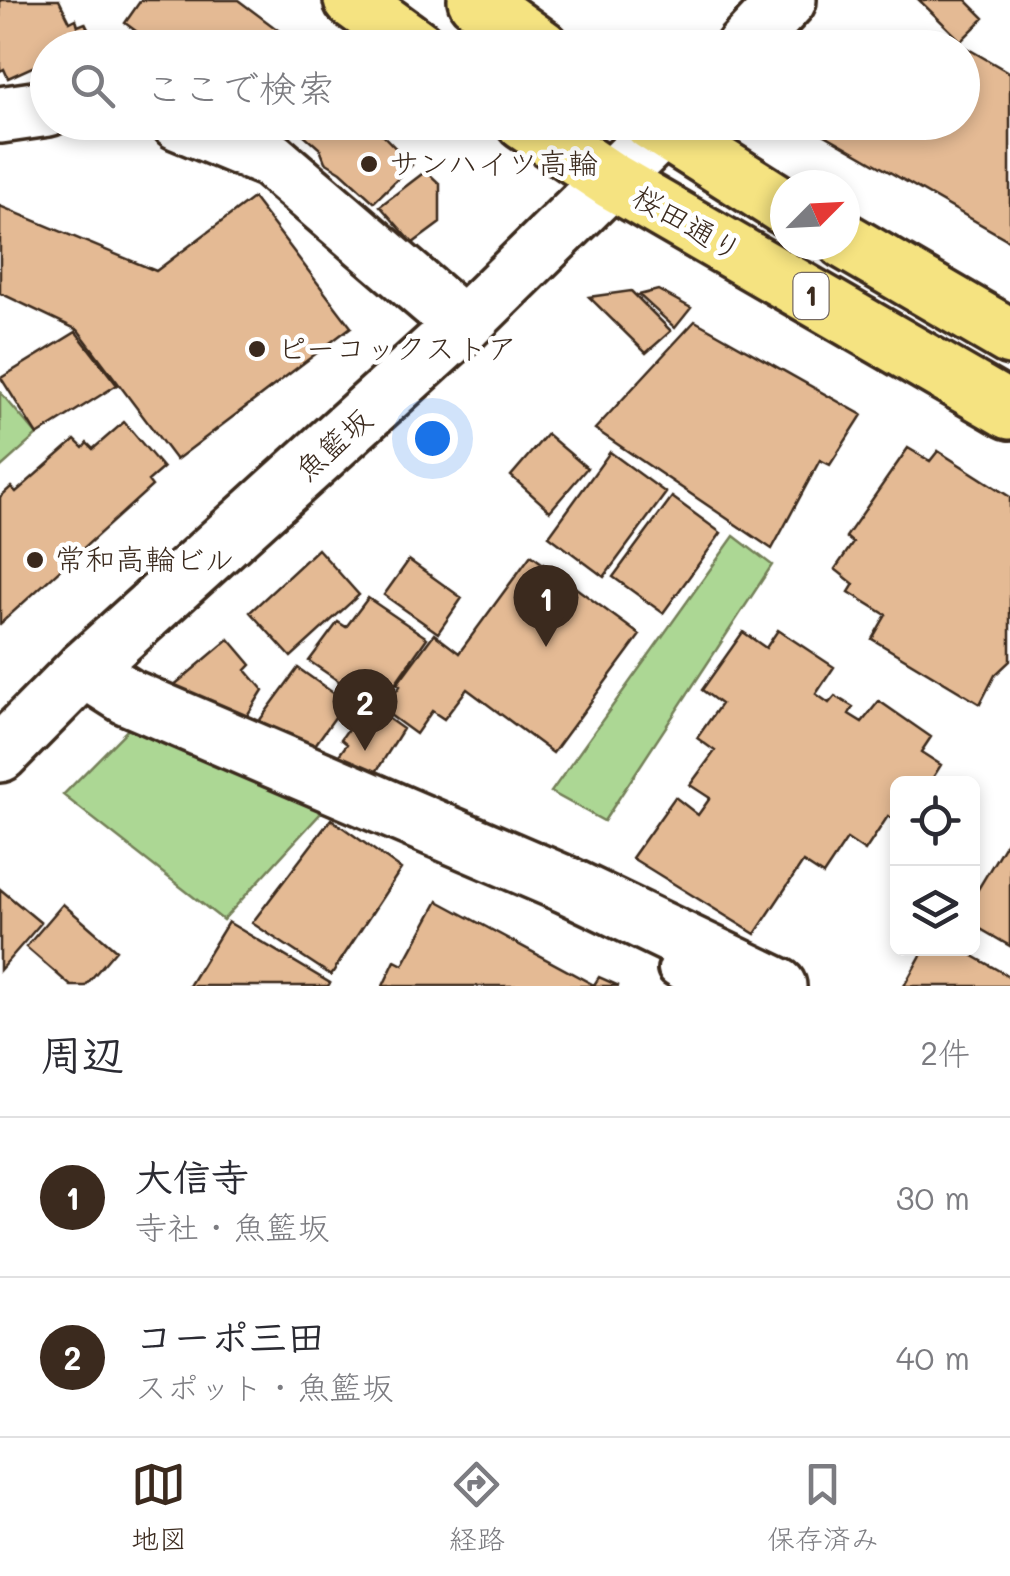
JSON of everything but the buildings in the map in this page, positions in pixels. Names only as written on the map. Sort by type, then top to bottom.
[{"type":"highway","points":[[352,0],[393,30]]},
{"type":"highway","points":[[476,0],[517,30]]},
{"type":"highway","name":"桜田通り","points":[[551,140],[612,181],[1010,411]]},
{"type":"highway","points":[[685,140],[770,196]]},
{"type":"highway","name":"1","points":[[860,251],[1010,337]]},
{"type":"street","points":[[760,30],[788,0]]},
{"type":"street","points":[[0,115],[30,111]]},
{"type":"street","points":[[223,140],[271,160],[463,324]]},
{"type":"street","name":"魚籃坂","points":[[0,754],[84,670],[463,324],[612,181],[649,140]]},
{"type":"street","points":[[84,670],[128,697],[567,884],[695,964],[778,986]]},
{"type":"green space","points":[[0,392],[37,435],[0,468]]},
{"type":"green space","points":[[734,536],[772,565],[604,821],[551,792]]},
{"type":"green space","points":[[148,709],[331,802],[223,920],[63,795]]},
{"type":"place","name":"サンハイツ高輪","points":[[369,164]]},
{"type":"place","name":"ピーコックストア","points":[[257,349]]},
{"type":"place","name":"常和高輪ビル","points":[[35,560]]},
{"type":"place","name":"大信寺","points":[[546,647]]},
{"type":"place","name":"コーポ三田","points":[[365,751]]}]
